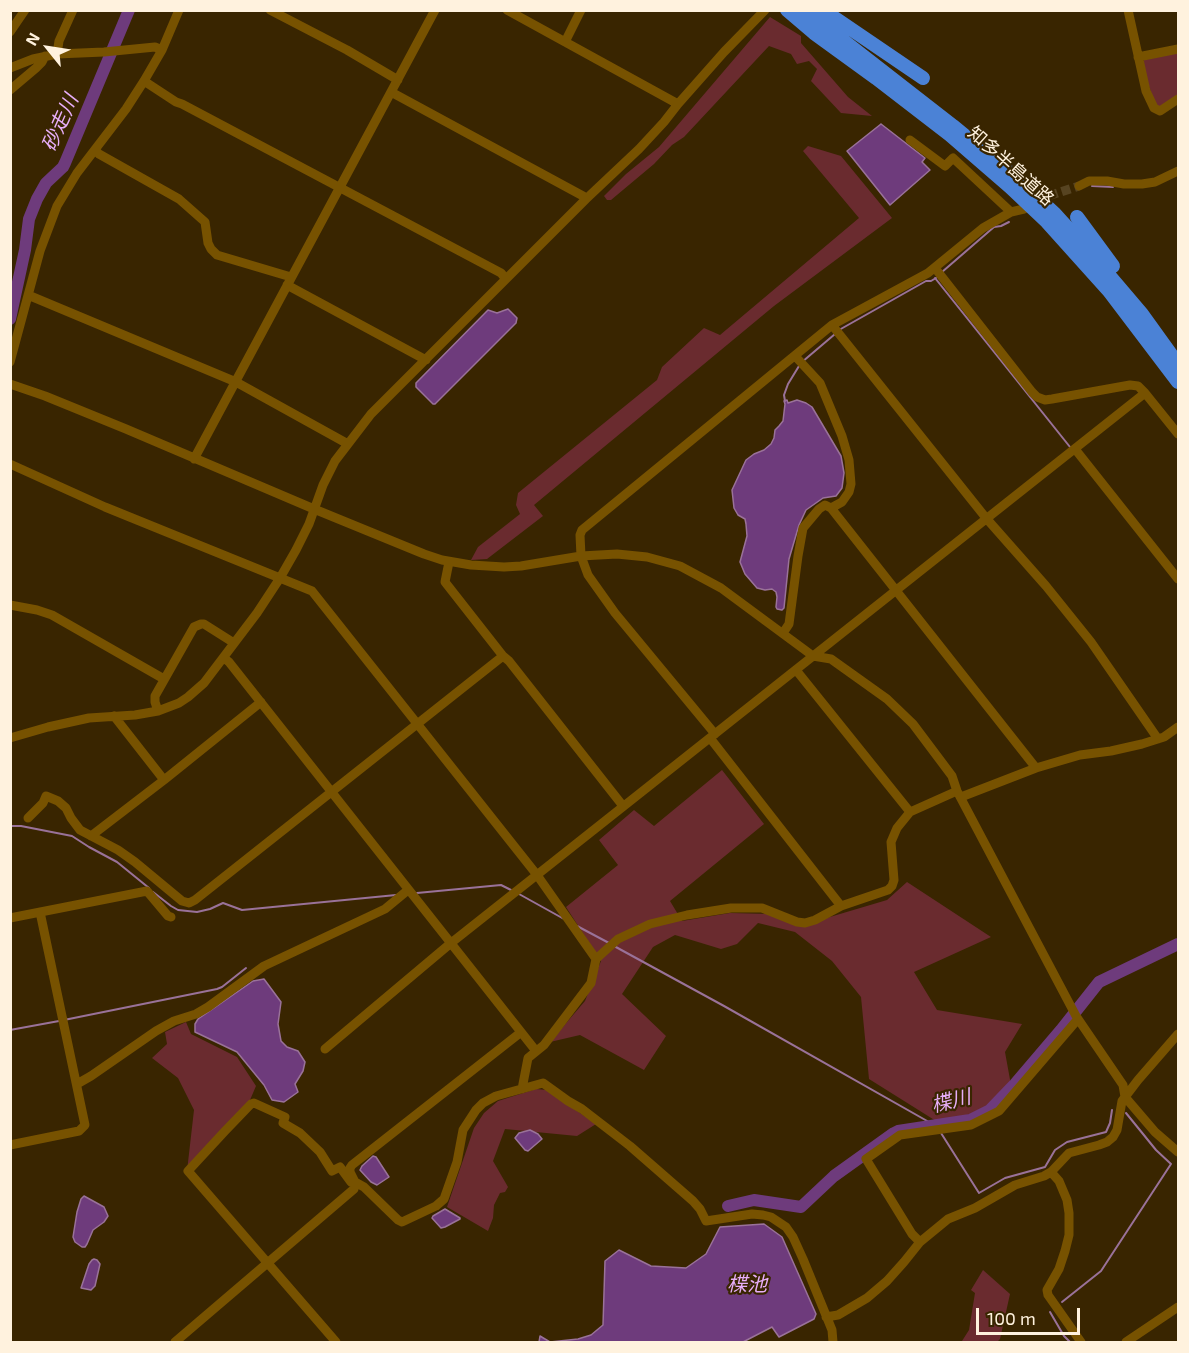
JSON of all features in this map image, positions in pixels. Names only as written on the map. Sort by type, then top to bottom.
[{"type":"highway","name":"知多半島道路","points":[[787,10],[814,33],[950,135],[1047,222],[1109,291],[1179,382]]},
{"type":"highway","name":"知多半島道路","points":[[804,10],[1017,178],[1055,214],[1123,290],[1179,364]]},
{"type":"highway","points":[[823,10],[923,78]]},
{"type":"highway","points":[[1077,217],[1165,338],[1167,349]]},
{"type":"street","points":[[10,32],[25,10]]},
{"type":"street","points":[[57,54],[59,41],[73,10]]},
{"type":"street","points":[[10,362],[45,235],[57,207],[77,173],[144,81],[162,50],[180,10]]},
{"type":"street","points":[[270,10],[347,50],[398,80]]},
{"type":"street","points":[[194,459],[435,10]]},
{"type":"street","points":[[507,10],[678,104]]},
{"type":"street","points":[[565,42],[581,10]]},
{"type":"street","points":[[1128,10],[1146,91],[1156,110],[1160,111],[1179,99]]},
{"type":"street","points":[[10,738],[89,718],[135,716],[158,711],[179,703],[204,683],[262,606],[280,578],[296,550],[329,473],[371,414],[639,149],[724,52],[765,11]]},
{"type":"street","points":[[10,56],[13,67],[57,54],[155,47],[162,50]]},
{"type":"street","points":[[1138,57],[1179,49]]},
{"type":"street","points":[[10,90],[36,68],[45,56]]},
{"type":"street","points":[[144,81],[176,102],[501,273],[507,279]]},
{"type":"street","points":[[391,92],[586,199]]},
{"type":"street","points":[[910,140],[945,166],[953,158],[1011,212]]},
{"type":"street","points":[[95,150],[179,199],[205,222],[208,243],[217,255],[289,281],[426,360]]},
{"type":"street","points":[[1079,186],[1089,181],[1124,184],[1149,183],[1179,171]]},
{"type":"street","points":[[841,906],[588,575],[581,556],[580,535],[582,530],[832,325],[928,273],[983,228],[1011,212],[1024,209]]},
{"type":"street","points":[[935,268],[1037,397],[1045,400],[1138,386],[1179,434]]},
{"type":"street","points":[[28,295],[236,382],[348,444]]},
{"type":"street","points":[[832,325],[986,519],[1046,586],[1091,642],[1158,739]]},
{"type":"street","points":[[795,356],[820,383],[842,436],[849,460],[851,474],[849,492],[842,502],[831,508]]},
{"type":"street","points":[[10,384],[106,420],[314,509],[449,562],[504,567],[597,554],[647,557],[680,566],[721,588],[813,656],[831,659],[887,699],[913,724],[952,776],[959,794],[1077,1017],[1123,1084],[1125,1097],[1155,1132],[1179,1152]]},
{"type":"street","points":[[324,1049],[451,943],[1146,393]]},
{"type":"street","points":[[1076,449],[1179,579]]},
{"type":"street","points":[[10,464],[105,507],[315,594],[537,875],[596,958]]},
{"type":"street","points":[[783,633],[789,624],[803,528],[825,505],[831,508],[897,590],[1036,768]]},
{"type":"street","points":[[449,562],[445,582],[623,806]]},
{"type":"street","points":[[10,605],[51,615],[164,679]]},
{"type":"street","points":[[158,711],[154,697],[191,630],[204,624],[234,643]]},
{"type":"street","points":[[28,818],[43,803],[46,796],[62,804],[80,830],[118,850],[182,901],[189,903],[503,656]]},
{"type":"street","points":[[224,658],[230,662],[536,1052]]},
{"type":"street","points":[[796,670],[910,812]]},
{"type":"street","points":[[91,836],[261,702]]},
{"type":"street","points":[[114,716],[164,780]]},
{"type":"street","points":[[522,1089],[528,1058],[544,1045],[591,983],[596,958],[618,939],[650,924],[731,908],[762,908],[797,922],[805,923],[815,920],[841,906],[888,890],[892,886],[894,880],[891,842],[897,828],[910,812],[1080,755],[1121,749],[1158,739],[1179,727]]},
{"type":"street","points":[[10,918],[148,889],[171,917]]},
{"type":"street","points":[[77,1084],[156,1031],[208,1007],[264,966],[385,909],[408,890]]},
{"type":"street","points":[[10,1145],[82,1130],[85,1125],[40,912]]},
{"type":"street","points":[[920,1242],[912,1234],[866,1159],[900,1135],[971,1125],[999,1110],[1077,1017]]},
{"type":"street","points":[[175,1342],[354,1189],[355,1182],[350,1172],[352,1165],[520,1033]]},
{"type":"street","points":[[826,1317],[838,1315],[867,1298],[886,1281],[920,1242],[948,1219],[975,1209],[1015,1185],[1044,1176],[1069,1153],[1107,1142],[1117,1130],[1122,1101],[1179,1034]]},
{"type":"street","points":[[336,1342],[188,1171],[254,1103],[285,1117],[283,1123],[300,1133],[320,1152],[332,1171],[340,1167],[351,1182],[364,1187],[399,1222],[404,1222],[436,1206],[444,1199],[457,1162],[463,1130],[483,1103],[496,1096],[543,1083],[582,1109],[630,1146],[693,1201],[706,1221],[752,1214],[763,1215],[786,1227],[793,1237],[832,1330],[833,1342]]},
{"type":"street","points":[[1051,1172],[1059,1181],[1067,1200],[1069,1235],[1059,1269],[1047,1290],[1048,1295],[1081,1342]]},
{"type":"street","points":[[1126,1342],[1179,1307]]},
{"type":"shaded area","points":[[770,17],[801,36],[801,43],[848,97],[872,116],[841,113],[811,81],[817,69],[809,61],[797,64],[791,54],[769,46],[684,137],[611,200],[607,200],[604,196],[659,147]]},
{"type":"shaded area","points":[[1178,52],[1178,97],[1160,109],[1156,107],[1141,63],[1145,59]]},
{"type":"shaded area","points":[[808,146],[841,156],[892,218],[774,306],[534,505],[543,516],[487,559],[471,560],[478,547],[520,514],[516,505],[518,493],[657,380],[662,367],[704,328],[720,335],[859,218],[803,151]]},
{"type":"shaded area","points":[[722,770],[764,824],[670,901],[682,921],[730,913],[770,914],[803,925],[887,900],[907,882],[991,937],[914,972],[937,1010],[1022,1024],[1005,1052],[1011,1085],[991,1106],[971,1114],[936,1121],[869,1079],[861,997],[832,961],[795,932],[758,923],[737,944],[721,949],[675,935],[653,947],[622,994],[666,1036],[644,1070],[580,1035],[550,1042],[585,1001],[601,961],[566,907],[618,865],[599,840],[634,810],[654,826]]},
{"type":"shaded area","points":[[186,1022],[191,1034],[237,1057],[256,1086],[250,1100],[187,1171],[194,1110],[178,1078],[152,1058],[167,1044],[165,1032]]},
{"type":"shaded area","points":[[536,1089],[547,1090],[596,1124],[577,1136],[505,1129],[493,1161],[508,1187],[505,1192],[500,1193],[494,1205],[493,1218],[488,1231],[447,1207],[474,1128],[484,1113],[498,1101]]},
{"type":"shaded area","points":[[983,1270],[1010,1294],[1000,1339],[997,1342],[955,1342],[962,1341],[969,1330],[975,1293],[971,1290]]},
{"type":"water","points":[[881,124],[925,158],[922,162],[930,170],[890,205],[847,151]]},
{"type":"water","points":[[508,309],[517,318],[516,323],[433,404],[416,387],[416,383],[488,310],[497,313]]},
{"type":"water","points":[[787,400],[788,403],[797,400],[812,407],[841,456],[844,473],[842,488],[836,496],[823,498],[806,510],[799,525],[789,559],[782,610],[776,607],[776,592],[772,589],[757,588],[745,574],[740,562],[747,536],[746,524],[745,519],[738,515],[734,508],[732,490],[746,460],[771,444],[775,430],[783,421],[784,401]]},
{"type":"water","points":[[264,979],[281,1002],[278,1024],[281,1041],[287,1047],[298,1051],[305,1062],[303,1071],[295,1084],[298,1092],[284,1102],[272,1100],[264,1085],[237,1052],[195,1032],[198,1019],[253,981]]},
{"type":"water","points":[[530,1130],[542,1139],[528,1151],[515,1138],[519,1133]]},
{"type":"water","points":[[373,1156],[389,1177],[377,1185],[360,1170]]},
{"type":"water","points":[[84,1196],[104,1207],[108,1216],[93,1230],[87,1244],[82,1247],[75,1242],[73,1237],[77,1212]]},
{"type":"water","points":[[445,1209],[460,1219],[441,1228],[432,1218]]},
{"type":"water","name":"楪池","points":[[764,1224],[782,1237],[816,1314],[814,1319],[779,1337],[772,1327],[743,1342],[550,1342],[591,1335],[603,1325],[605,1261],[619,1250],[651,1266],[686,1268],[706,1254],[720,1227]]},
{"type":"water","points":[[94,1259],[100,1264],[95,1286],[91,1290],[81,1288],[89,1264]]},
{"type":"water","points":[[540,1336],[550,1342],[539,1342]]},
{"type":"waterway","name":"砂走川","points":[[10,319],[25,250],[29,219],[46,183],[65,163],[129,10]]},
{"type":"waterway","points":[[1092,186],[1113,187]]},
{"type":"waterway","points":[[942,272],[994,227],[1009,222]]},
{"type":"waterway","points":[[935,278],[1070,447]]},
{"type":"waterway","points":[[839,330],[926,281],[936,278]]},
{"type":"waterway","points":[[802,362],[835,334]]},
{"type":"waterway","points":[[785,401],[784,395],[788,384],[799,366]]},
{"type":"waterway","points":[[10,826],[72,836],[117,862],[149,888]]},
{"type":"waterway","points":[[417,893],[501,885],[511,890]]},
{"type":"waterway","points":[[153,892],[178,910],[197,912],[223,903],[242,910],[396,895]]},
{"type":"waterway","points":[[519,894],[564,919]]},
{"type":"waterway","points":[[577,926],[609,943]]},
{"type":"waterway","name":"楪川","points":[[728,1206],[754,1200],[801,1207],[834,1176],[894,1133],[970,1120],[990,1110],[1061,1030],[1099,982],[1178,944]]},
{"type":"waterway","points":[[614,946],[936,1126]]},
{"type":"waterway","points":[[64,1020],[217,989],[246,968]]},
{"type":"waterway","points":[[10,1030],[59,1021]]},
{"type":"waterway","points":[[941,1133],[979,1193],[1005,1178],[1045,1167],[1055,1150],[1067,1142],[1106,1132],[1112,1110]]},
{"type":"waterway","points":[[1062,1302],[1101,1271],[1171,1164],[1156,1150],[1126,1113]]},
{"type":"waterway","points":[[1050,1312],[1070,1342]]},
{"type":"tunnel","points":[[1036,200],[1079,186]]}]
